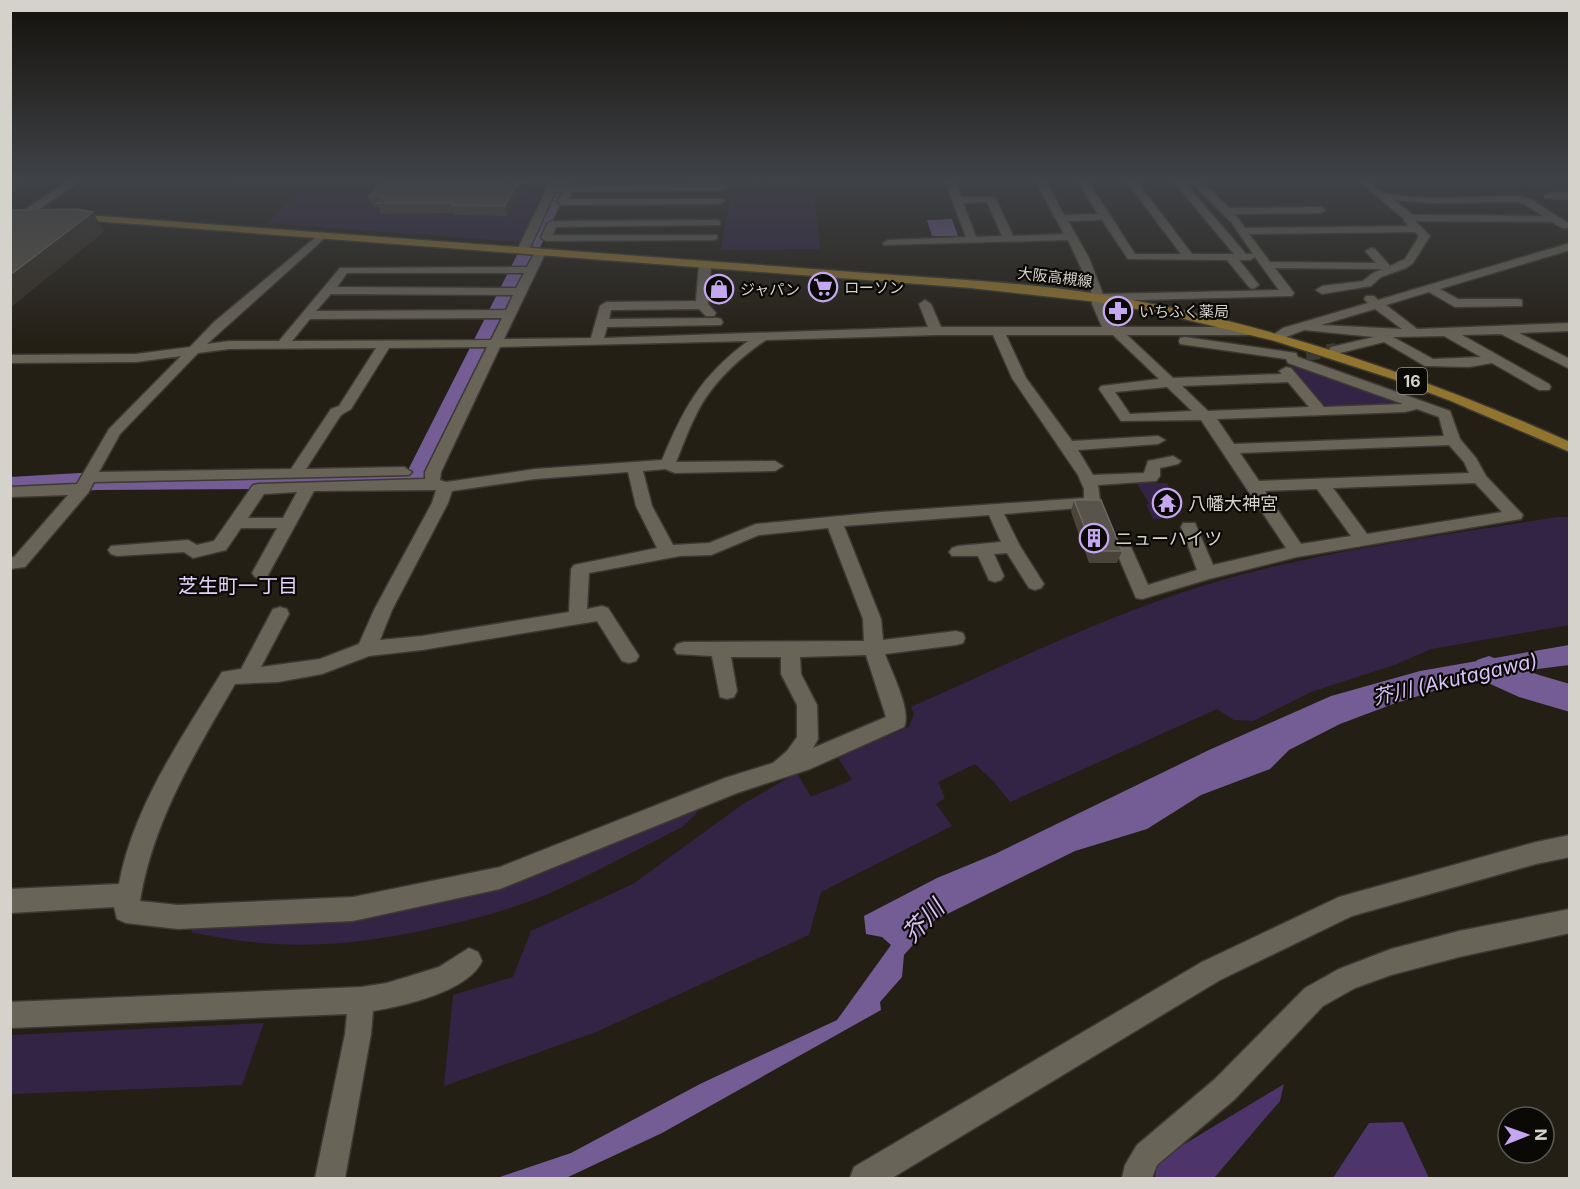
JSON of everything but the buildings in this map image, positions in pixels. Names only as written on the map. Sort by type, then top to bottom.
[{"type":"main road","name":"大阪高槻線","points":[[302,233],[540,252],[708,258],[1099,298],[1249,330],[1389,372],[1513,421],[1569,448]]},
{"type":"street","points":[[523,250],[531,234],[540,233]]},
{"type":"street","points":[[548,233],[546,238],[713,237]]},
{"type":"street","points":[[714,233],[702,305],[730,337]]},
{"type":"street","points":[[970,233],[972,240]]},
{"type":"street","points":[[1007,233],[1009,239]]},
{"type":"street","points":[[1071,233],[1097,289],[1098,304],[1114,332],[1205,414],[1297,551]]},
{"type":"street","points":[[1117,233],[1132,257],[1243,257],[1265,261],[1385,266],[1374,255],[1391,258]]},
{"type":"street","points":[[1171,233],[1189,257]]},
{"type":"street","points":[[1223,233],[1243,257]]},
{"type":"street","points":[[1099,298],[1288,293],[1243,233]]},
{"type":"street","points":[[1322,290],[1367,284],[1377,275],[1402,266],[1409,261],[1425,236],[1423,233]]},
{"type":"street","points":[[13,566],[86,483],[114,432],[254,292],[322,235]]},
{"type":"street","points":[[888,243],[1073,237]]},
{"type":"street","points":[[1276,337],[1302,326],[1375,303],[1569,246]]},
{"type":"street","points":[[367,649],[382,610],[440,503],[439,485],[433,472],[540,252]]},
{"type":"street","points":[[1230,257],[1253,285]]},
{"type":"street","points":[[282,345],[344,270],[399,266],[531,270]]},
{"type":"street","points":[[382,290],[399,266]]},
{"type":"street","points":[[1360,285],[1375,303],[1407,332]]},
{"type":"street","points":[[1431,288],[1455,303],[1502,307],[1518,303]]},
{"type":"street","points":[[328,290],[521,292]]},
{"type":"street","points":[[925,304],[936,331]]},
{"type":"street","points":[[596,342],[606,306],[702,305]]},
{"type":"street","points":[[307,315],[510,314]]},
{"type":"street","points":[[601,323],[717,322]]},
{"type":"street","points":[[1302,326],[1330,331],[1407,332],[1569,327]]},
{"type":"street","points":[[1542,328],[1569,342]]},
{"type":"street","points":[[1503,329],[1569,365]]},
{"type":"street","points":[[10,358],[136,358],[229,345],[495,344],[936,331],[1249,330]]},
{"type":"street","points":[[1445,331],[1544,387]]},
{"type":"street","points":[[578,617],[580,569],[643,559],[667,552],[711,549],[756,530],[1089,502],[1094,495],[1088,480],[1068,446],[1019,380],[998,332]]},
{"type":"street","points":[[1138,332],[1144,336],[1291,356],[1305,354]]},
{"type":"street","points":[[1336,350],[1407,332]]},
{"type":"street","points":[[668,464],[684,422],[705,393],[734,357],[764,336]]},
{"type":"street","points":[[1386,338],[1430,363],[1469,363],[1494,358]]},
{"type":"street","points":[[295,474],[336,412],[344,410],[384,345]]},
{"type":"street","points":[[1272,353],[1319,410]]},
{"type":"street","points":[[1125,551],[1142,593],[1207,573],[1297,551],[1515,515],[1479,478],[1471,461],[1453,440],[1445,414],[1293,360],[1291,356]]},
{"type":"street","points":[[1292,378],[1171,382],[1106,389],[1126,418],[1405,408],[1417,404]]},
{"type":"street","points":[[1088,480],[1150,478],[1153,464],[1176,465],[1142,417]]},
{"type":"street","points":[[1068,446],[1158,440]]},
{"type":"street","points":[[1230,449],[1453,440]]},
{"type":"street","points":[[117,550],[188,546],[193,552],[220,546],[259,489],[439,485],[535,474],[668,464],[675,468],[775,466]]},
{"type":"street","points":[[635,468],[649,518],[663,537],[667,552]]},
{"type":"street","points":[[10,492],[86,483],[404,472]]},
{"type":"street","points":[[1255,486],[1479,478]]},
{"type":"street","points":[[1322,484],[1363,540]]},
{"type":"street","points":[[261,573],[308,487]]},
{"type":"street","points":[[994,509],[1012,547],[1035,584]]},
{"type":"street","points":[[629,656],[602,612],[423,643],[367,649],[322,666],[278,674],[229,677],[172,772],[134,867],[126,912],[178,917],[352,909],[500,878],[603,839],[733,785],[802,763],[897,721],[895,708],[874,647],[872,619],[834,522]]},
{"type":"street","points":[[236,523],[289,523]]},
{"type":"street","points":[[1189,527],[1207,573]]},
{"type":"street","points":[[958,552],[1012,547]]},
{"type":"street","points":[[984,549],[995,576]]},
{"type":"street","points":[[247,676],[280,614]]},
{"type":"street","points":[[684,648],[874,647],[915,645],[956,638]]},
{"type":"street","points":[[779,770],[795,757],[808,740],[807,705],[791,674],[790,648]]},
{"type":"street","points":[[720,649],[727,691]]},
{"type":"street","points":[[865,1179],[1211,971],[1348,905],[1569,846]]},
{"type":"street","points":[[10,901],[128,895]]},
{"type":"street","points":[[1137,1179],[1136,1176],[1146,1155],[1225,1089],[1314,997],[1348,978],[1391,962],[1459,944],[1569,921]]},
{"type":"street","points":[[10,1016],[362,1000],[387,996],[446,978],[469,961]]},
{"type":"street","points":[[330,1179],[358,1034],[362,1000]]},
{"type":"shaded area","points":[[404,233],[524,233],[521,240],[516,242]]},
{"type":"shaded area","points":[[724,233],[818,233],[820,249],[721,250]]},
{"type":"shaded area","points":[[1296,365],[1399,402],[1400,405],[1330,408],[1322,405],[1289,368]]},
{"type":"shaded area","points":[[1137,483],[1167,483],[1173,496],[1161,496],[1166,506],[1179,507],[1182,513],[1159,513],[1161,519],[1153,519],[1146,504],[1149,504]]},
{"type":"shaded area","points":[[1557,517],[1569,517],[1569,625],[1431,649],[1397,664],[1311,692],[1253,721],[1234,720],[1217,709],[1010,802],[975,764],[938,782],[945,798],[936,804],[952,826],[821,892],[809,935],[596,1032],[444,1086],[453,995],[513,977],[531,931],[633,884],[743,804],[797,773],[811,797],[852,780],[837,756],[909,727],[914,714],[911,707],[1095,625],[1209,584],[1338,553]]},
{"type":"shaded area","points":[[700,807],[682,827],[599,870],[535,899],[456,923],[378,939],[317,944],[256,942],[191,932],[195,925],[355,919]]},
{"type":"shaded area","points":[[264,1023],[242,1085],[11,1094],[11,1035]]},
{"type":"shaded area","points":[[1284,1084],[1280,1101],[1214,1178],[1155,1178],[1158,1160]]},
{"type":"shaded area","points":[[1403,1122],[1429,1178],[1333,1178],[1369,1123]]},
{"type":"water","points":[[931,233],[957,233],[958,236],[932,236]]},
{"type":"water","points":[[1569,645],[1569,665],[1498,674],[1440,689],[1340,724],[1289,750],[1270,769],[1201,795],[1147,829],[1075,851],[935,920],[904,955],[902,977],[880,1002],[881,1010],[662,1133],[566,1178],[497,1178],[571,1153],[700,1084],[837,1020],[891,945],[882,937],[866,934],[864,916],[937,878],[995,854],[1209,750],[1331,696],[1420,671]]},
{"type":"waterway","points":[[10,486],[97,481],[417,479],[538,233]]},
{"type":"waterway","name":"芥川 (Akutagawa)","points":[[1489,669],[1531,687],[1570,698]]},
{"type":"tunnel","points":[[1306,354],[1336,350]]},
{"type":"place","name":"ローソン","points":[[823,287]]},
{"type":"place","name":"ジャパン","points":[[719,289]]},
{"type":"place","name":"いちふく薬局","points":[[1118,311]]},
{"type":"place","name":"八幡大神宮","points":[[1167,503]]},
{"type":"place","name":"ニューハイツ","points":[[1094,538]]},
{"type":"district","name":"芝生町一丁目","points":[[238,586]]},
{"type":"water label","name":"芥川","points":[[923,921]]}]
